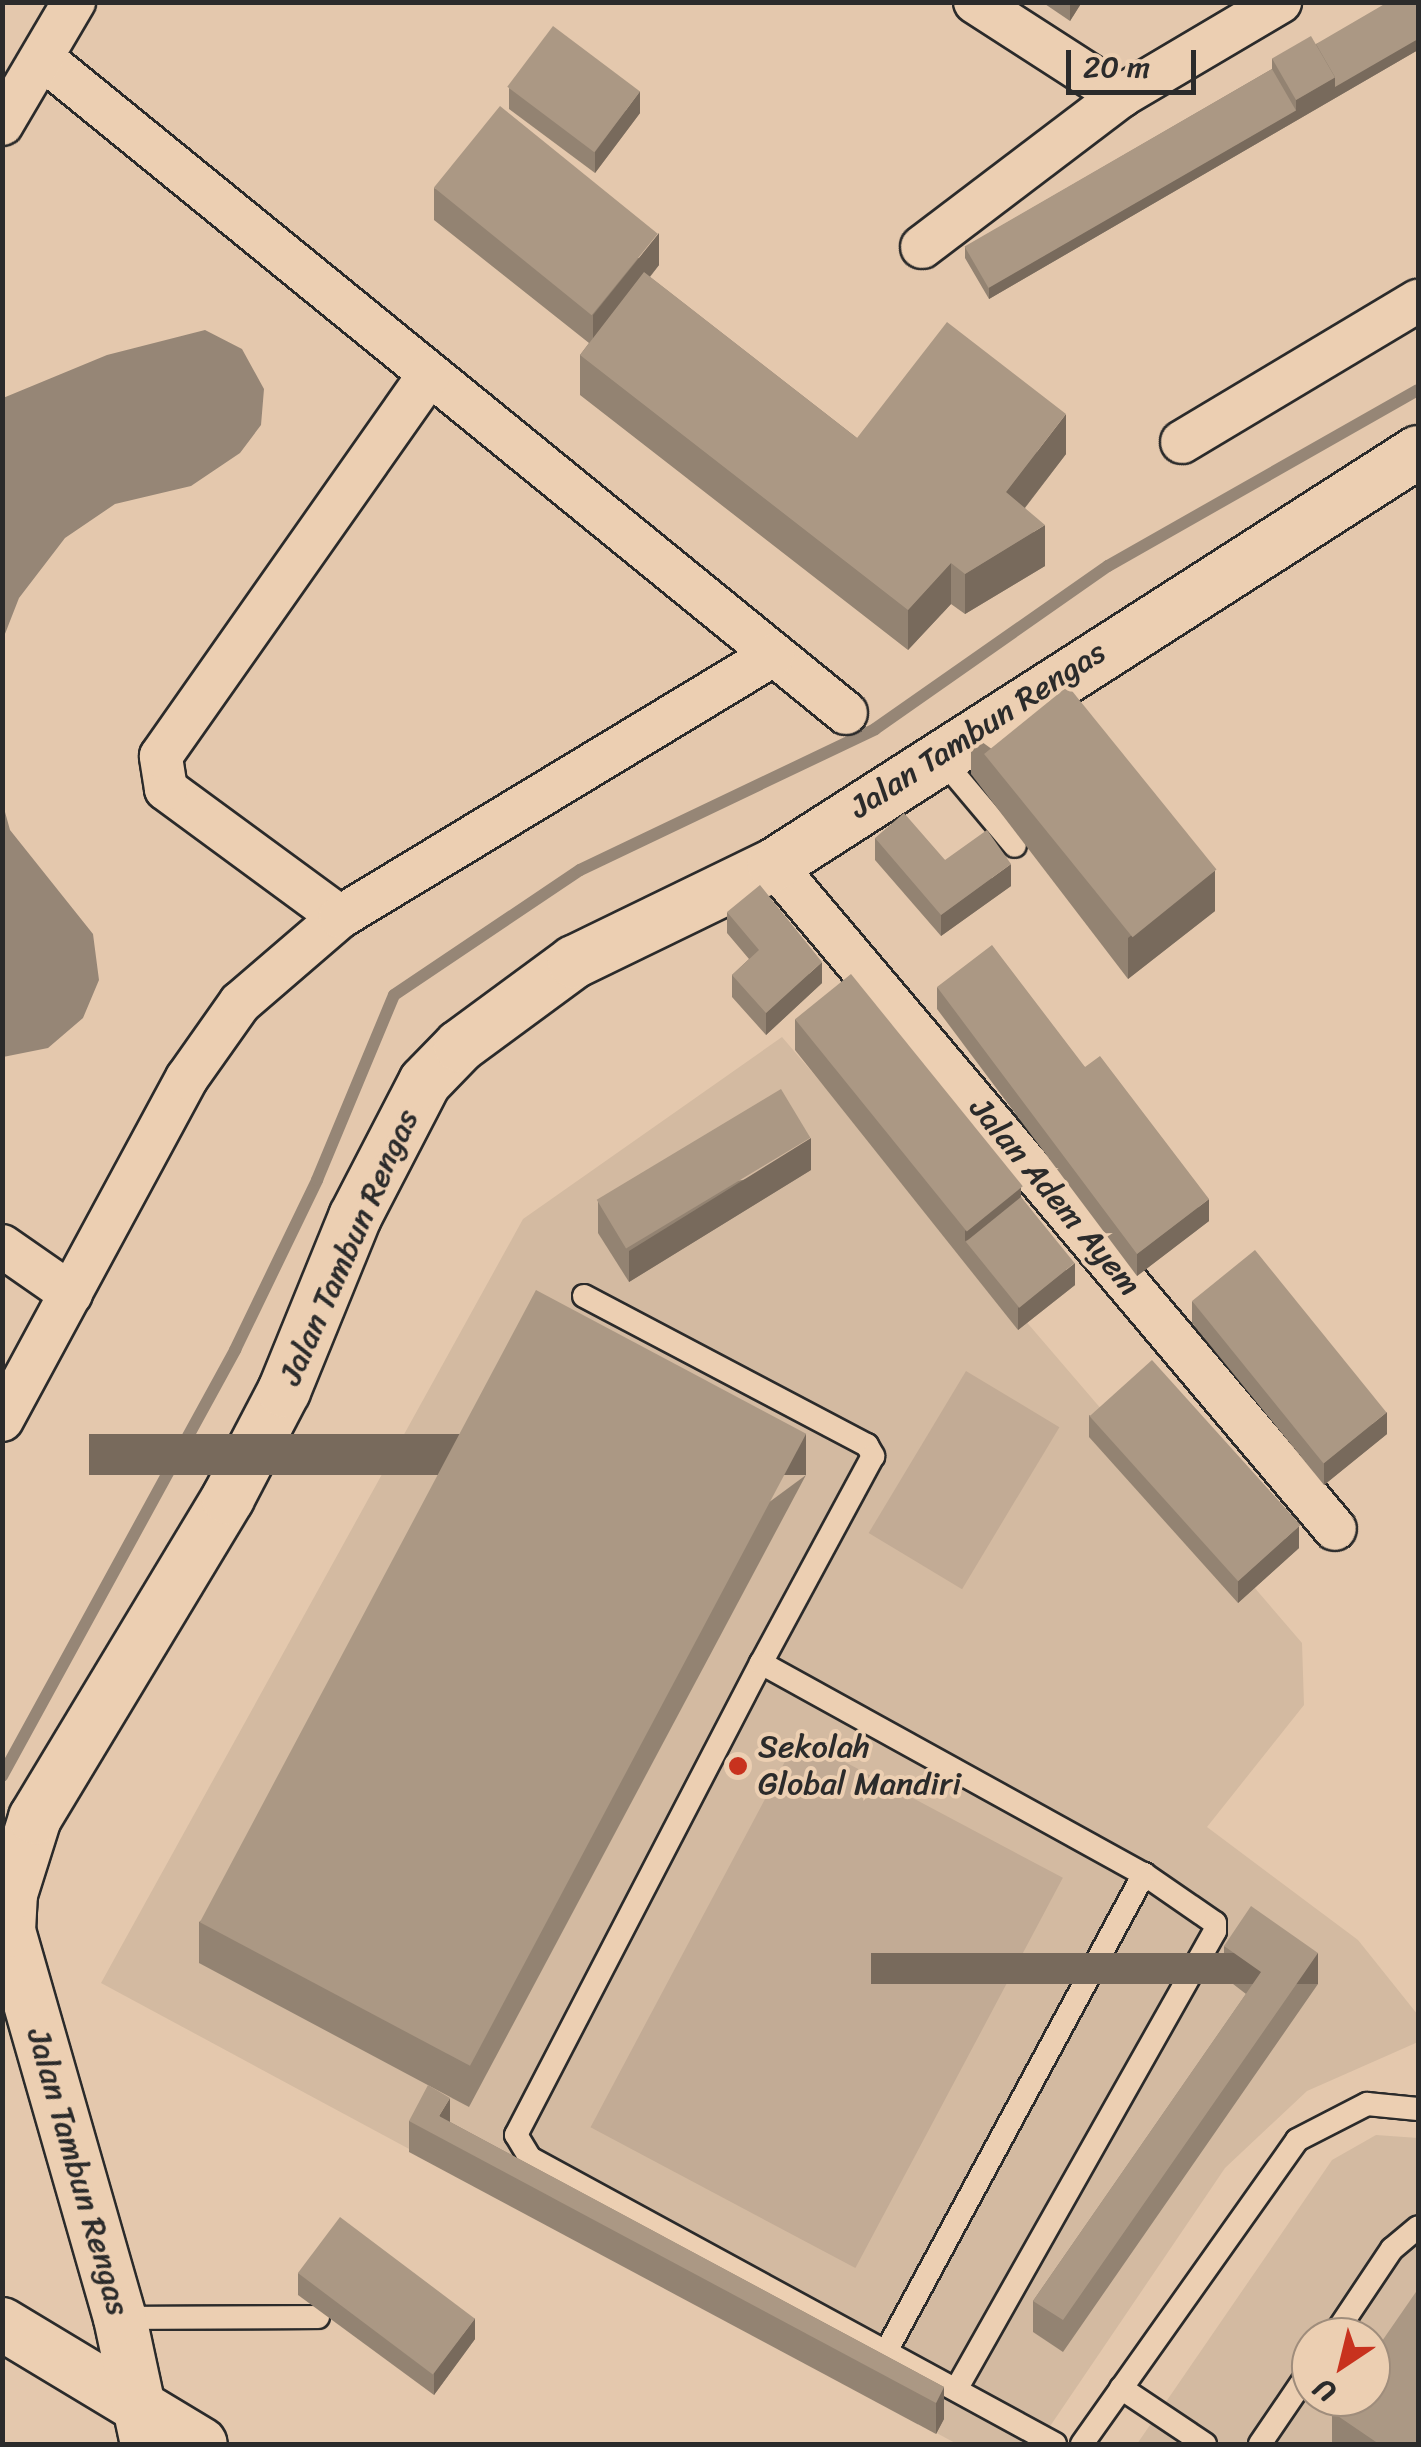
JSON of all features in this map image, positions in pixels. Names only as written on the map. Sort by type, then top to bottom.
[{"type":"street","points":[[2,124],[74,2]]},
{"type":"street","points":[[975,2],[1122,96]]},
{"type":"street","points":[[922,247],[1122,96],[1280,2]]},
{"type":"street","points":[[42,58],[846,713]]},
{"type":"street","points":[[1182,442],[1418,301]]},
{"type":"street","points":[[340,917],[166,789],[161,756],[429,374]]},
{"type":"street","name":"Jalan Tambun Rengas","points":[[144,2425],[120,2318],[9,1931],[10,1894],[35,1818],[228,1498],[284,1391],[355,1217],[425,1082],[460,1046],[574,962],[774,864],[937,754],[1418,452]]},
{"type":"street","points":[[2,1420],[187,1078],[240,1002],[340,917],[773,655]]},
{"type":"street","name":"Jalan Adem Ayem","points":[[774,864],[1336,1529]]},
{"type":"street","points":[[2,1246],[71,1294]]},
{"type":"street","points":[[2,2324],[144,2425],[201,2444]]},
{"type":"lane","points":[[937,754],[1015,846]]},
{"type":"lane","points":[[584,1296],[867,1445],[873,1456],[516,2135],[530,2158],[888,2348],[1055,2444]]},
{"type":"lane","points":[[761,1663],[1144,1874],[1214,1923],[1214,1932],[958,2388]]},
{"type":"lane","points":[[888,2348],[1144,1874]]},
{"type":"lane","points":[[1082,2444],[1298,2140],[1367,2104],[1418,2108]]},
{"type":"lane","points":[[1346,2317],[1392,2249],[1418,2227]]},
{"type":"lane","points":[[120,2318],[318,2317]]},
{"type":"lane","points":[[1121,2388],[1205,2444]]},
{"type":"lane","points":[[1260,2444],[1291,2398]]},
{"type":"shaded area","points":[[205,330],[242,349],[264,389],[261,425],[240,453],[191,486],[115,504],[65,538],[19,598],[3,639],[3,398],[107,355]]},
{"type":"shaded area","points":[[2,801],[10,830],[93,934],[99,980],[83,1018],[48,1048],[3,1057]]},
{"type":"shaded area","name":"Sekolah Global Mandiri","points":[[782,1037],[1302,1643],[1304,1705],[1207,1827],[1358,1940],[1418,2015],[1418,2042],[1307,2091],[1225,2168],[1038,2444],[957,2444],[101,1983],[523,1219]]},
{"type":"shaded area","points":[[966,1371],[1059,1427],[962,1589],[869,1533]]},
{"type":"shaded area","points":[[798,1737],[1063,1878],[855,2268],[590,2127]]},
{"type":"shaded area","points":[[1376,2135],[1418,2138],[1418,2444],[1137,2444],[1332,2160]]},
{"type":"building","points":[[1388,2],[1418,2],[1418,39],[1335,87],[1335,77],[1316,44]]},
{"type":"building","points":[[553,26],[640,92],[594,152],[507,87]]},
{"type":"building","points":[[1311,36],[1335,78],[1296,100],[1272,58]]},
{"type":"building","points":[[1272,69],[1296,111],[989,288],[965,246]]},
{"type":"building","points":[[500,106],[658,234],[592,315],[434,188]]},
{"type":"building","points":[[644,272],[857,438],[947,322],[1066,414],[1006,492],[1045,525],[965,574],[951,563],[908,610],[580,355]]},
{"type":"building","points":[[1068,686],[1217,869],[1133,937],[984,754]]},
{"type":"building","points":[[904,813],[945,860],[987,830],[1011,864],[941,915],[875,838]]},
{"type":"building","points":[[760,885],[822,962],[766,1013],[732,975],[759,950],[727,912]]},
{"type":"building","points":[[992,945],[1085,1067],[1100,1056],[1209,1199],[1137,1254],[937,987]]},
{"type":"building","points":[[851,974],[1023,1186],[967,1231],[795,1019]]},
{"type":"building","points":[[781,1089],[810,1138],[626,1249],[597,1200]]},
{"type":"building","points":[[1021,1197],[1074,1263],[1019,1308],[966,1242]]},
{"type":"building","points":[[1255,1250],[1387,1412],[1324,1463],[1192,1301]]},
{"type":"building","points":[[536,1290],[806,1434],[470,2066],[200,1922]]},
{"type":"building","points":[[1152,1360],[1301,1525],[1238,1581],[1090,1416]]},
{"type":"building","points":[[1251,1906],[1318,1953],[1063,2320],[1033,2301],[1261,1972],[1224,1946]]},
{"type":"building","points":[[428,2085],[450,2098],[439,2116],[944,2387],[936,2403],[409,2121]]},
{"type":"building","points":[[340,2217],[475,2319],[433,2375],[298,2273]]},
{"type":"building","points":[[1418,2289],[1418,2444],[1379,2444],[1339,2417],[1391,2417],[1391,2328]]},
{"type":"waterway","points":[[2,1776],[235,1350],[317,1180],[394,995],[580,870],[875,729],[1108,566],[1418,390]]},
{"type":"place","name":"Sekolah Global Mandiri","points":[[738,1766]]}]
